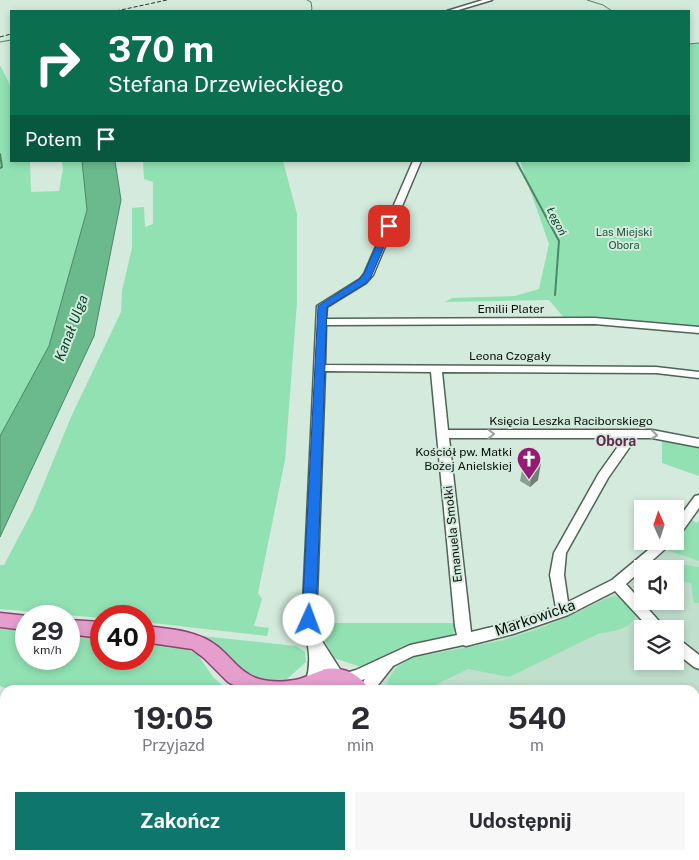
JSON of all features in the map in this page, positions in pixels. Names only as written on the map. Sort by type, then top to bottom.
[{"type":"main road","points":[[0,620],[15,622]]},
{"type":"main road","points":[[155,635],[179,638],[198,643],[211,652],[235,676],[252,685]]},
{"type":"main road","points":[[309,685],[324,677],[347,682]]},
{"type":"street","points":[[454,10],[489,0]]},
{"type":"street","points":[[309,685],[317,669],[316,643],[309,620],[322,306],[363,281],[368,275],[417,162]]},
{"type":"street","name":"Emilii Plater","points":[[322,322],[594,321],[699,330]]},
{"type":"street","name":"Leona Czogały","points":[[320,368],[656,370],[699,375]]},
{"type":"street","name":"Emanuela Smołki","points":[[436,369],[461,616],[466,640]]},
{"type":"street","name":"Księcia Leszka Raciborskiego","points":[[442,434],[652,434],[699,443]]},
{"type":"street","points":[[563,611],[557,575],[560,553],[603,476],[633,434]]},
{"type":"street","points":[[684,520],[699,499]]},
{"type":"street","name":"Markowicka","points":[[347,682],[416,649],[466,640],[513,628],[563,611],[617,584],[657,550]]},
{"type":"street","points":[[617,584],[651,620]]},
{"type":"street","points":[[316,643],[347,682]]},
{"type":"street","points":[[684,651],[699,663]]},
{"type":"street","name":"Markowicka","points":[[369,685],[387,663]]},
{"type":"shaded area","points":[[666,550],[699,561],[699,685],[372,684],[394,665],[409,656],[507,635],[542,624],[609,594],[634,576],[634,610],[684,610],[684,560],[654,560]]},
{"type":"green space","name":"Las Miejski Obora","points":[[699,43],[699,329],[565,319],[549,300],[445,302],[452,298],[515,296],[539,289],[549,244],[520,162],[690,162],[690,44]]},
{"type":"green space","points":[[0,65],[10,85],[10,162],[30,162],[31,192],[59,191],[63,169],[62,162],[82,162],[87,209],[49,346],[0,436]]},
{"type":"green space","points":[[143,162],[283,162],[297,214],[297,302],[285,460],[258,593],[262,599],[254,626],[269,628],[267,636],[155,623],[155,605],[90,605],[90,617],[80,616],[80,605],[15,605],[15,610],[0,609],[0,565],[4,565],[33,510],[71,417],[121,312],[122,291],[132,248],[132,208],[144,207],[145,227],[153,224],[153,182],[144,179]]},
{"type":"green space","points":[[662,437],[699,445],[699,476],[662,463]]},
{"type":"green space","points":[[692,520],[697,523],[699,520],[699,561],[666,550],[684,550],[684,529]]},
{"type":"green space","points":[[684,565],[699,567],[699,603],[694,603],[691,583],[684,582]]},
{"type":"green space","points":[[619,596],[627,599],[636,611],[632,621],[623,628],[612,632],[600,633],[509,677],[468,669],[438,685],[387,685],[396,668],[411,658],[500,641],[536,630],[607,598]]},
{"type":"green space","points":[[315,623],[455,623],[455,631],[452,636],[406,646],[365,667],[361,667],[334,658]]},
{"type":"green space","points":[[0,629],[15,630],[15,670],[80,670],[80,635],[90,636],[90,670],[155,670],[155,642],[185,648],[198,655],[213,677],[222,685],[0,685]]},
{"type":"green space","points":[[201,636],[296,646],[305,652],[306,662],[286,680],[285,685],[281,685],[252,678],[221,648]]},
{"type":"water","name":"Kanał Ulga","points":[[82,162],[115,162],[121,200],[94,336],[0,537],[0,436],[49,346],[87,210]]},
{"type":"building","points":[[532,457],[541,463],[533,470],[523,465]]},
{"type":"waterway","name":"Łęgoń","points":[[307,0],[311,2],[311,10]]},
{"type":"waterway","points":[[587,0],[603,5],[610,10]]},
{"type":"waterway","points":[[0,42],[10,40]]},
{"type":"waterway","points":[[690,44],[699,43]]},
{"type":"waterway","points":[[0,154],[2,167],[0,168]]},
{"type":"waterway","name":"Łęgoń","points":[[517,162],[559,241],[555,295]]},
{"type":"railway","points":[[121,10],[167,0]]},
{"type":"railway","points":[[0,37],[10,34]]},
{"type":"place","name":"Kościół pw. Matki Bożej Anielskiej","points":[[529,480]]},
{"type":"district","name":"Obora","points":[[616,441]]},
{"type":"route","points":[[309,620],[322,306],[363,281],[368,275],[389,226]]}]
